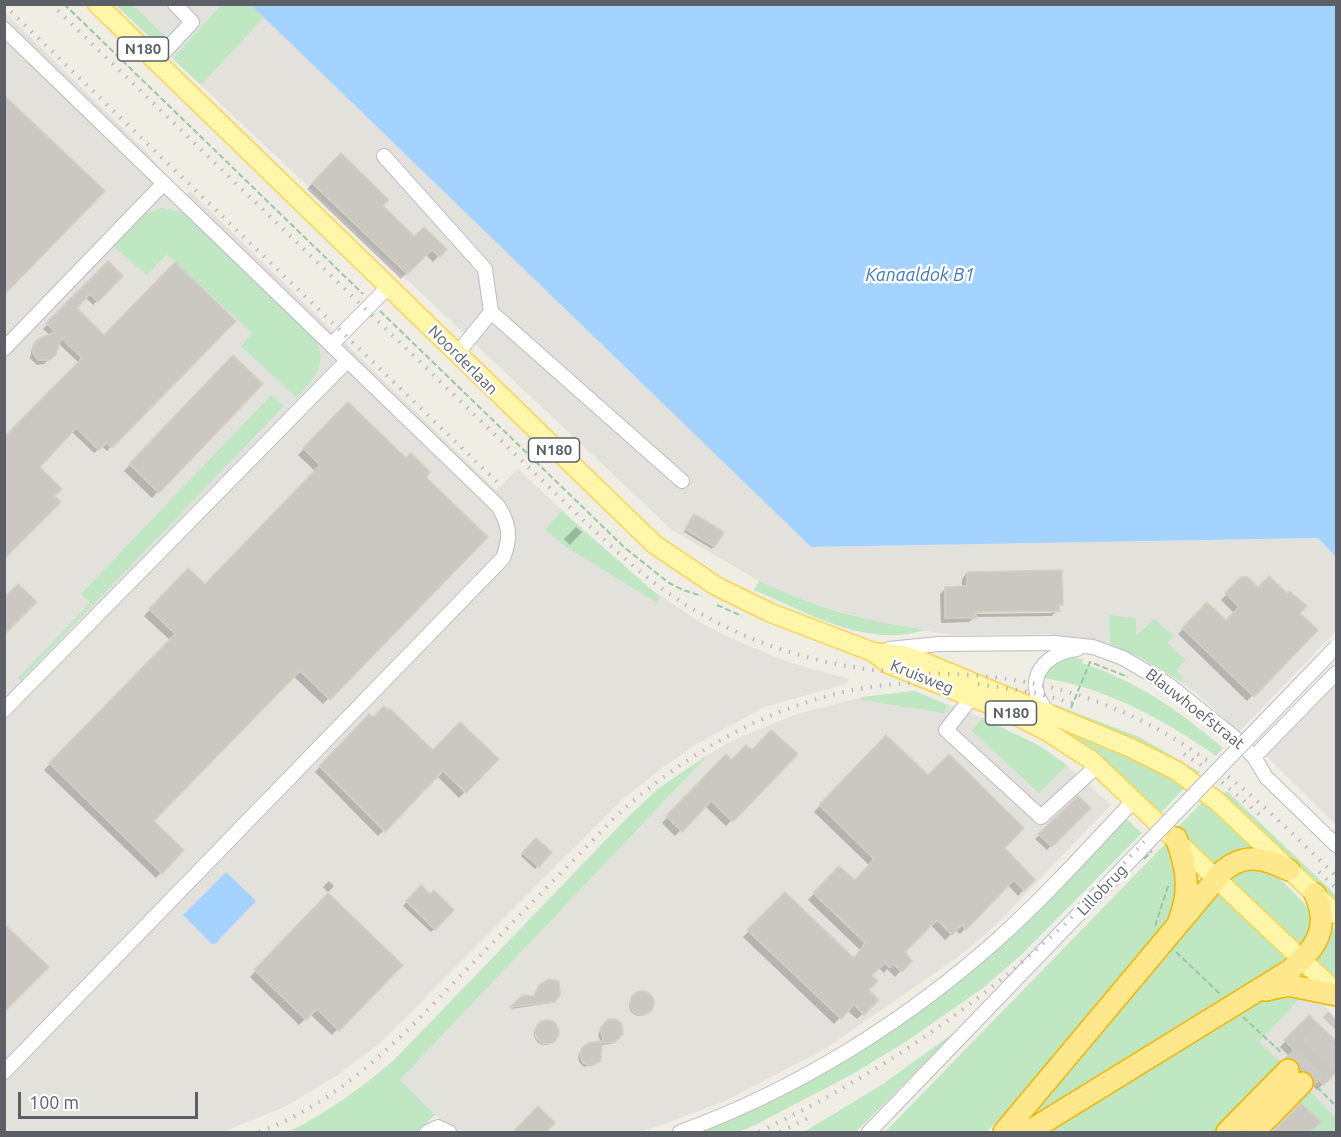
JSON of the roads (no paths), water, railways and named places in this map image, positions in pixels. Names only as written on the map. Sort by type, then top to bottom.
[{"type":"highway","points":[[1170,934],[1188,890],[1187,873],[1176,838]]},
{"type":"highway","points":[[1004,1132],[1232,863],[1246,858],[1261,858],[1289,870]]},
{"type":"highway","points":[[1028,1132],[1251,995],[1303,960],[1320,938],[1322,916],[1315,894]]},
{"type":"highway","points":[[1251,995],[1288,985],[1336,993]]},
{"type":"highway","points":[[1227,1132],[1298,1074],[1254,1132]]},
{"type":"main road","name":"Noorderlaan","points":[[97,4],[654,544],[734,596],[873,652]]},
{"type":"main road","name":"Kruisweg","points":[[873,652],[888,664],[972,697],[1048,732],[1097,766],[1176,838],[1336,993]]},
{"type":"main road","name":"Kruisweg","points":[[873,652],[903,655],[1131,748],[1177,771],[1218,802],[1336,914]]},
{"type":"street","points":[[155,62],[192,22],[174,4]]},
{"type":"street","points":[[4,29],[498,506],[506,519],[509,533],[502,558],[4,1072]]},
{"type":"street","points":[[384,156],[485,269],[491,312],[682,481]]},
{"type":"street","points":[[4,349],[164,183]]},
{"type":"street","points":[[331,345],[388,287]]},
{"type":"street","points":[[457,354],[491,312]]},
{"type":"street","points":[[4,710],[346,361]]},
{"type":"street","name":"Blauwhoefstraat","points":[[873,652],[939,644],[1054,643],[1093,647],[1149,671],[1234,737],[1254,757],[1266,777],[1336,845]]},
{"type":"street","points":[[1059,720],[1041,703],[1036,693],[1040,667],[1060,652],[1093,647]]},
{"type":"street","name":"Lillobrug","points":[[868,1132],[1336,647]]},
{"type":"street","points":[[1254,757],[1336,673]]},
{"type":"street","points":[[972,697],[946,730],[1041,817],[1097,766]]},
{"type":"street","points":[[680,1132],[774,1091],[895,1021],[999,938],[1134,800]]},
{"type":"street","points":[[427,1132],[438,1127],[449,1132]]},
{"type":"water","name":"Kanaaldok B1","points":[[251,5],[1336,5],[1336,557],[1318,538],[811,547]]},
{"type":"water","points":[[226,872],[256,901],[216,943],[212,944],[183,915]]},
{"type":"tunnel","points":[[1288,1070],[1336,1019]]},
{"type":"tunnel","points":[[1302,1083],[1336,1048]]},
{"type":"railway","points":[[51,4],[582,519],[640,571],[685,604],[738,633],[795,654],[824,661],[891,672],[1010,679],[1068,692],[1106,705],[1141,720],[1202,757],[1257,801],[1336,876]]},
{"type":"railway","points":[[4,5],[498,483]]},
{"type":"railway","points":[[759,1132],[882,1065],[957,1014],[1029,956],[1065,924],[1336,643]]},
{"type":"railway","points":[[259,1132],[291,1118],[320,1101],[374,1061],[423,1014],[617,815],[688,760],[767,717],[809,701],[852,690],[897,684],[942,683]]},
{"type":"railway","points":[[978,684],[1036,693],[1072,703]]},
{"type":"railway","points":[[1184,754],[1207,769],[1261,816]]},
{"type":"railway","points":[[1319,872],[1336,888]]},
{"type":"railway","points":[[780,1132],[812,1116]]}]
